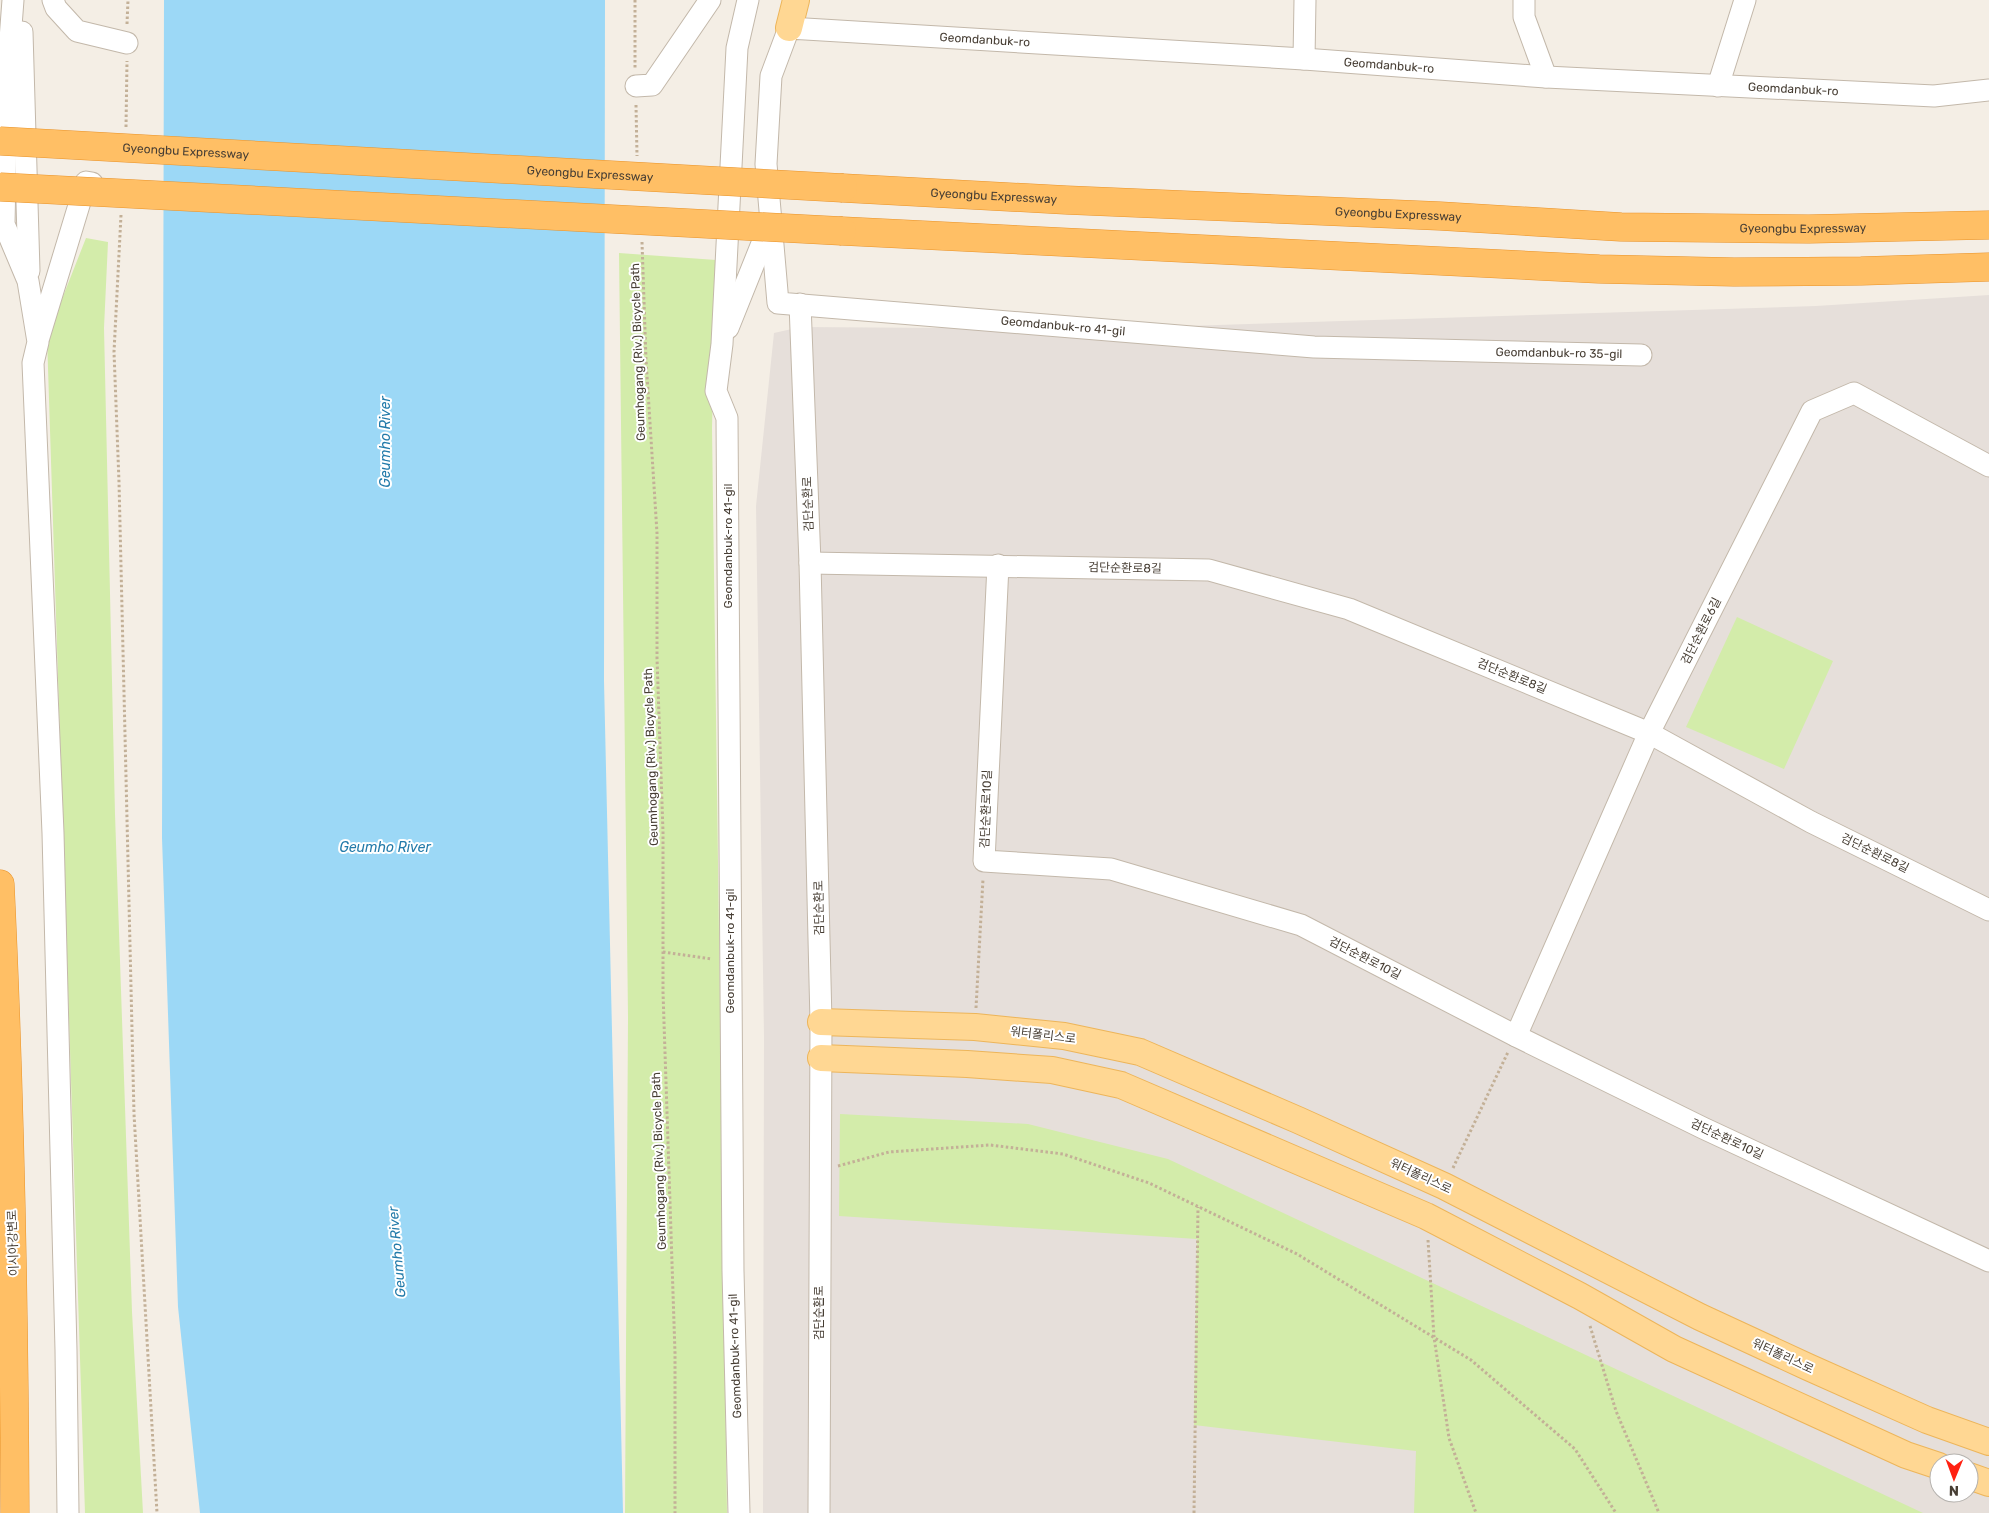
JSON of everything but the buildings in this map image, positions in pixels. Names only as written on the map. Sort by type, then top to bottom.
[{"type":"highway","name":"Gyeongbu Expressway","points":[[0,141],[1066,200],[1622,226],[1810,229],[1989,225]]},
{"type":"highway","points":[[0,187],[1599,269],[1734,272],[1989,267]]},
{"type":"highway","name":"이시아강변로","points":[[0,884],[3,1040],[14,1308],[15,1513]]},
{"type":"main road","points":[[789,28],[796,0]]},
{"type":"main road","name":"워터폴리스로","points":[[821,1022],[975,1027],[1064,1036],[1140,1052],[1298,1120],[1444,1186],[1709,1322],[1927,1420],[1989,1442]]},
{"type":"main road","points":[[821,1058],[967,1064],[1052,1070],[1120,1085],[1426,1216],[1580,1296],[1683,1353],[1906,1455],[1929,1463]]},
{"type":"street","points":[[14,0],[7,79],[4,224],[28,281],[38,342]]},
{"type":"street","points":[[53,0],[56,8],[77,31],[127,43]]},
{"type":"street","points":[[636,86],[652,84],[710,0]]},
{"type":"street","points":[[722,344],[737,48],[748,0]]},
{"type":"street","points":[[1304,59],[1305,0]]},
{"type":"street","points":[[1524,0],[1524,17],[1546,77]]},
{"type":"street","points":[[1718,86],[1745,0]]},
{"type":"street","name":"Geomdanbuk-ro 41-gil","points":[[789,28],[771,76],[766,164],[778,303],[1314,347],[1477,352]]},
{"type":"street","name":"Geomdanbuk-ro","points":[[789,28],[1304,59],[1546,77],[1718,86],[1934,96],[1989,90]]},
{"type":"street","points":[[68,1513],[66,1350],[53,833],[33,363],[86,182],[123,183]]},
{"type":"street","points":[[722,344],[771,221]]},
{"type":"street","name":"검단순환로","points":[[800,304],[810,563],[821,1022],[819,1513]]},
{"type":"street","name":"Geomdanbuk-ro 41-gil","points":[[722,344],[716,391],[727,418],[733,1271],[739,1513]]},
{"type":"street","name":"Geomdanbuk-ro 35-gil","points":[[1477,352],[1641,355]]},
{"type":"street","name":"검단순환로6길","points":[[1516,1036],[1649,733],[1812,411],[1854,393],[1989,466]]},
{"type":"street","name":"검단순환로8길","points":[[810,563],[1209,570],[1349,609],[1649,733],[1811,822],[1989,910]]},
{"type":"street","name":"검단순환로10길","points":[[998,565],[984,861],[1111,869],[1301,925],[1516,1036],[1703,1128],[1989,1261]]},
{"type":"path","points":[[126,133],[128,0]]},
{"type":"path","points":[[635,0],[638,166]]},
{"type":"path","points":[[123,183],[114,352],[119,482],[134,1114],[157,1513]]},
{"type":"path","name":"Geumhogang (Riv.) Bicycle Path","points":[[642,235],[646,360],[657,533],[657,658],[662,832],[666,1113],[675,1353],[675,1513]]},
{"type":"path","points":[[975,1027],[984,861]]},
{"type":"path","points":[[663,952],[730,962]]},
{"type":"path","points":[[1444,1186],[1516,1036]]},
{"type":"path","points":[[819,1172],[889,1152],[990,1145],[1063,1154],[1149,1183],[1297,1254],[1471,1360],[1575,1449],[1616,1513]]},
{"type":"path","points":[[1194,1513],[1198,1206]]},
{"type":"path","points":[[1426,1216],[1434,1337],[1449,1438],[1476,1513]]},
{"type":"path","points":[[1580,1296],[1616,1411],[1659,1513]]},
{"type":"shaded area","points":[[1989,295],[1989,1513],[763,1513],[764,1037],[756,506],[774,333],[801,327],[1093,329],[1816,306]]},
{"type":"green space","points":[[86,238],[108,242],[104,328],[115,814],[132,1312],[143,1513],[85,1513],[47,337]]},
{"type":"green space","points":[[619,253],[716,260],[712,428],[727,1513],[625,1513],[628,1017]]},
{"type":"green space","points":[[1737,617],[1833,661],[1784,769],[1686,727]]},
{"type":"green space","points":[[840,1114],[1028,1124],[1168,1159],[1923,1513],[1414,1513],[1416,1451],[1194,1425],[1197,1239],[839,1216]]},
{"type":"water","name":"Geumho River","points":[[164,0],[605,0],[604,681],[623,1513],[200,1513],[178,1307],[162,838]]}]
